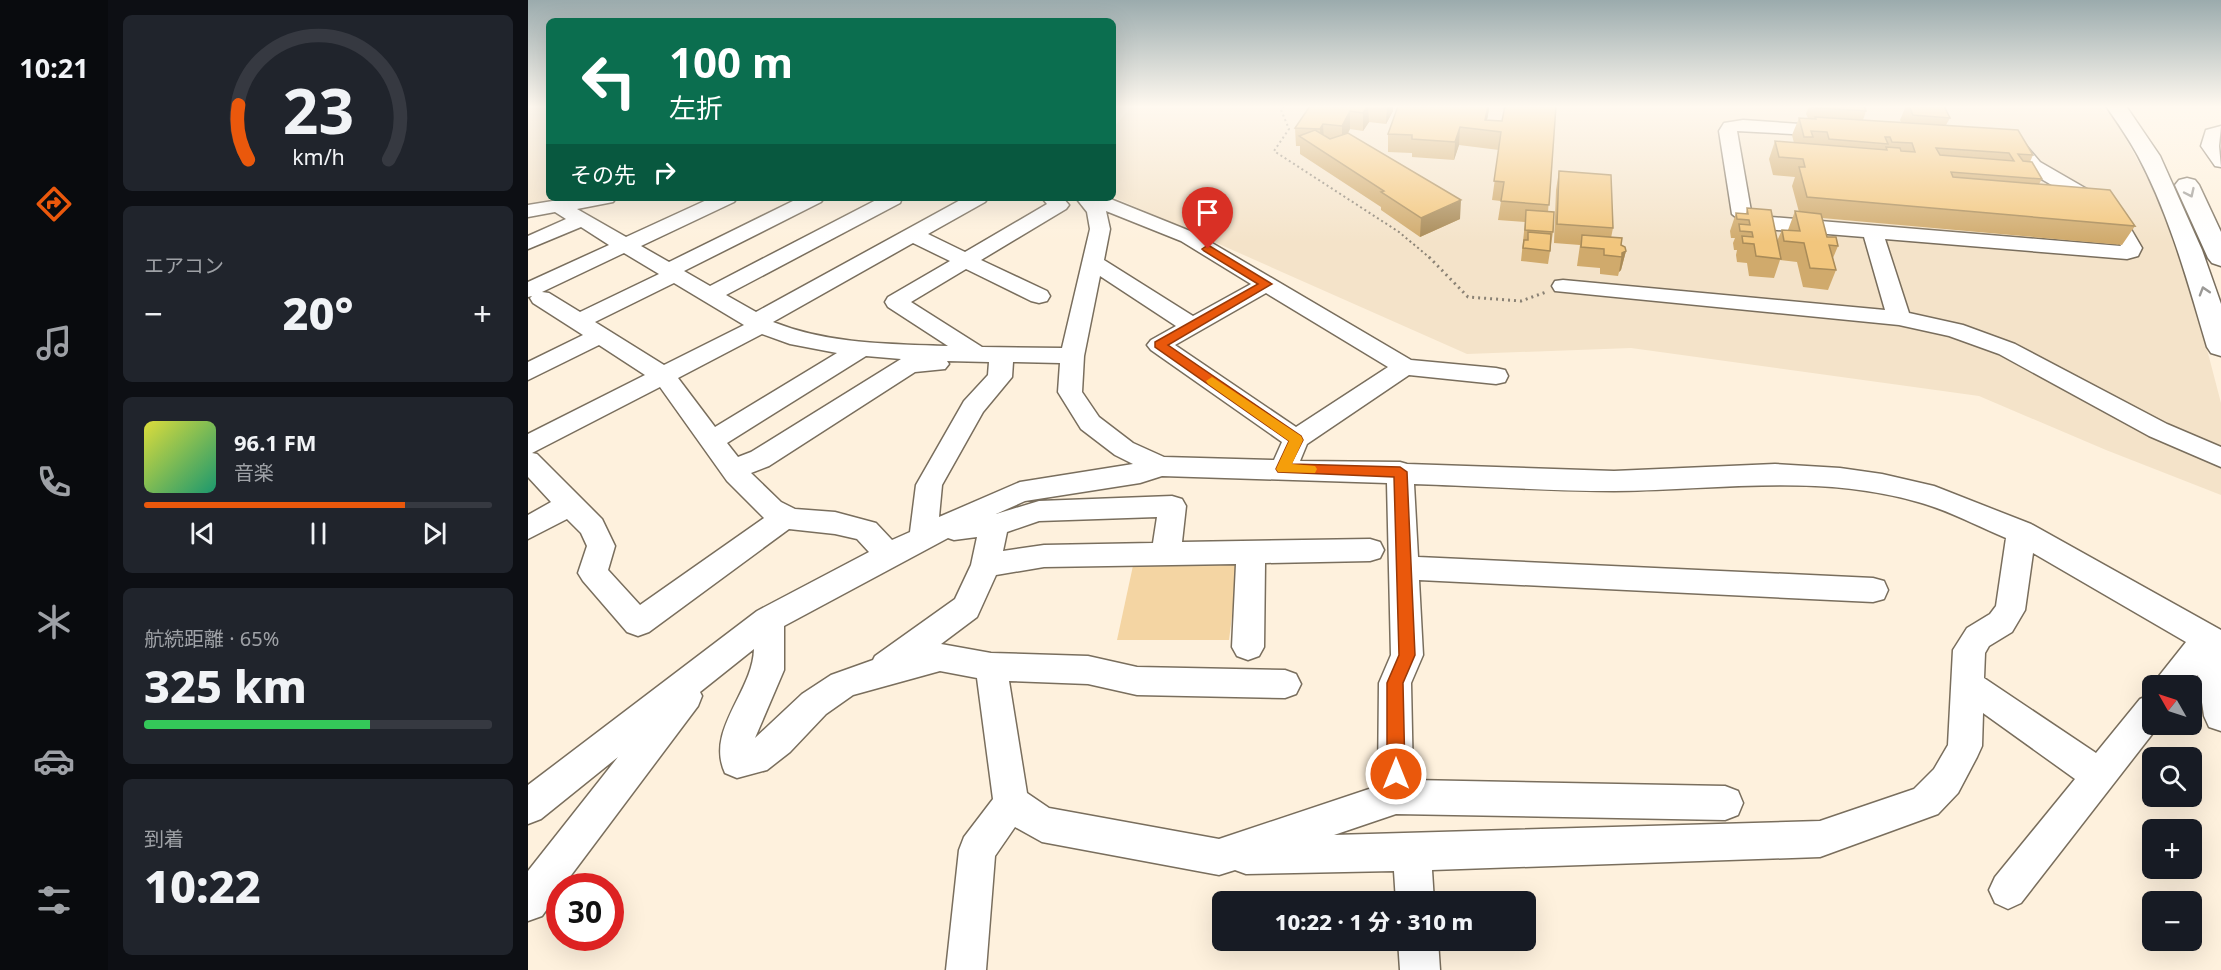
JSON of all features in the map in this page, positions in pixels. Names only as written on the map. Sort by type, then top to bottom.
[{"type":"highway","points":[[2146,151],[2181,225],[2221,347]]},
{"type":"highway","points":[[2170,151],[2221,258]]},
{"type":"street","points":[[1732,151],[1743,214],[1754,222],[2127,254],[2131,252],[2132,248],[2111,211],[2033,166],[2021,151]]},
{"type":"street","points":[[528,211],[591,201]]},
{"type":"street","points":[[534,294],[625,245],[720,201]]},
{"type":"street","points":[[580,321],[808,201]]},
{"type":"street","points":[[710,295],[911,207],[956,201]]},
{"type":"street","points":[[929,534],[929,484],[973,407],[1000,377],[990,354],[896,302],[1059,205],[1055,201]]},
{"type":"street","points":[[1089,201],[1099,216],[1100,229],[1072,356],[1070,392],[1090,423],[1124,449],[1161,466]]},
{"type":"street","points":[[1098,201],[1188,237],[1405,367],[1496,376]]},
{"type":"street","points":[[560,207],[758,324],[780,334],[807,341],[861,349],[1072,356]]},
{"type":"street","points":[[911,207],[913,235]]},
{"type":"street","points":[[528,243],[581,219]]},
{"type":"street","points":[[1873,232],[1899,318]]},
{"type":"street","points":[[913,235],[1039,296]]},
{"type":"street","points":[[528,445],[664,376],[913,235]]},
{"type":"street","points":[[1093,262],[1192,326]]},
{"type":"street","points":[[1266,284],[1159,345],[1296,440]]},
{"type":"street","points":[[1563,286],[1899,318],[1955,330],[2007,349],[2158,430],[2217,456]]},
{"type":"street","points":[[534,294],[664,376],[733,470],[771,509],[786,517],[835,523],[866,531],[889,555]]},
{"type":"street","points":[[528,372],[600,335]]},
{"type":"street","points":[[711,441],[861,349]]},
{"type":"street","points":[[733,470],[760,459],[910,364],[959,364],[990,354]]},
{"type":"street","points":[[1283,469],[1296,440],[1405,367]]},
{"type":"street","points":[[528,460],[592,526],[601,546],[593,573],[638,623],[786,517]]},
{"type":"street","points":[[528,807],[768,620],[929,534],[1020,492],[1140,473],[1161,466],[1400,472],[1614,481],[1775,474],[1840,478],[1924,493],[2021,532],[2214,642]]},
{"type":"street","points":[[1396,797],[1395,683],[1407,655],[1400,472]]},
{"type":"street","points":[[528,528],[570,504]]},
{"type":"street","points":[[929,534],[993,525],[1039,511],[1172,506],[1166,554]]},
{"type":"street","points":[[876,673],[966,608],[986,565],[993,525]]},
{"type":"street","points":[[1011,803],[1042,824],[1219,857],[1820,839],[1925,802],[1946,781],[1965,746],[1970,650],[1978,637],[2001,623],[2010,610],[2016,582],[2021,532]]},
{"type":"street","points":[[986,565],[1044,556],[1370,550]]},
{"type":"street","points":[[1248,647],[1251,552]]},
{"type":"street","points":[[1404,568],[1873,590]]},
{"type":"street","points":[[768,620],[767,674],[742,723],[735,747],[737,762],[755,759],[778,741],[814,704],[842,685],[876,673],[940,657],[991,667],[1088,670],[1137,681],[1285,684]]},
{"type":"street","points":[[2181,675],[2214,642]]},
{"type":"street","points":[[2214,642],[2221,716]]},
{"type":"street","points":[[528,902],[709,667]]},
{"type":"street","points":[[966,970],[977,850],[1011,803],[991,667]]},
{"type":"street","points":[[1967,684],[2100,776]]},
{"type":"street","points":[[2008,890],[2142,722]]},
{"type":"street","points":[[1219,857],[1396,797],[1725,803]]},
{"type":"street","points":[[1412,852],[1414,891]]},
{"type":"street","points":[[1419,951],[1420,970]]},
{"type":"path","points":[[1274,151],[1400,232],[1441,267],[1468,297],[1521,302],[1563,286]]},
{"type":"shaded area","points":[[528,151],[546,151],[546,201],[559,201],[528,205]]},
{"type":"shaded area","points":[[1116,151],[2133,151],[2153,188],[2185,265],[2221,403],[2221,495],[2106,450],[1979,396],[1631,348],[1467,354],[1116,198]]},
{"type":"shaded area","points":[[1239,560],[1229,640],[1117,640],[1134,561]]},
{"type":"building","points":[[1323,151],[1379,151],[1461,200],[1421,218],[1381,192],[1384,191]]},
{"type":"building","points":[[1498,151],[1553,151],[1549,205],[1501,201],[1504,182],[1494,181]]},
{"type":"building","points":[[1778,151],[1938,151],[1940,155],[2014,161],[2009,153],[1984,151],[2031,151],[2033,155],[2018,154],[2023,161],[2032,162],[2042,179],[1951,172],[1953,177],[2110,190],[2135,226],[1807,197],[1799,167],[1805,167],[1803,159],[1779,157]]},
{"type":"building","points":[[1559,171],[1611,175],[1613,228],[1557,224]]},
{"type":"building","points":[[1747,208],[1771,210],[1781,259],[1756,256],[1754,244],[1743,243],[1742,236],[1753,237],[1752,232],[1740,231],[1739,224],[1750,225],[1749,220],[1737,219],[1736,213],[1748,214]]},
{"type":"building","points":[[1526,210],[1554,212],[1553,232],[1525,230]]},
{"type":"building","points":[[1795,211],[1821,214],[1827,237],[1836,237],[1838,246],[1829,245],[1836,270],[1810,268],[1804,243],[1784,241],[1782,230],[1800,231]]},
{"type":"building","points":[[1528,232],[1551,234],[1550,251],[1523,248],[1524,240],[1528,240]]},
{"type":"building","points":[[1582,235],[1622,238],[1621,245],[1626,251],[1622,253],[1622,257],[1604,255],[1604,249],[1581,247]]},
{"type":"slow traffic","points":[[1212,381],[1296,440],[1283,469],[1310,469]]},
{"type":"route","points":[[1208,249],[1266,284],[1159,345],[1296,440],[1283,469],[1400,472],[1407,655],[1395,683],[1396,774]]}]
